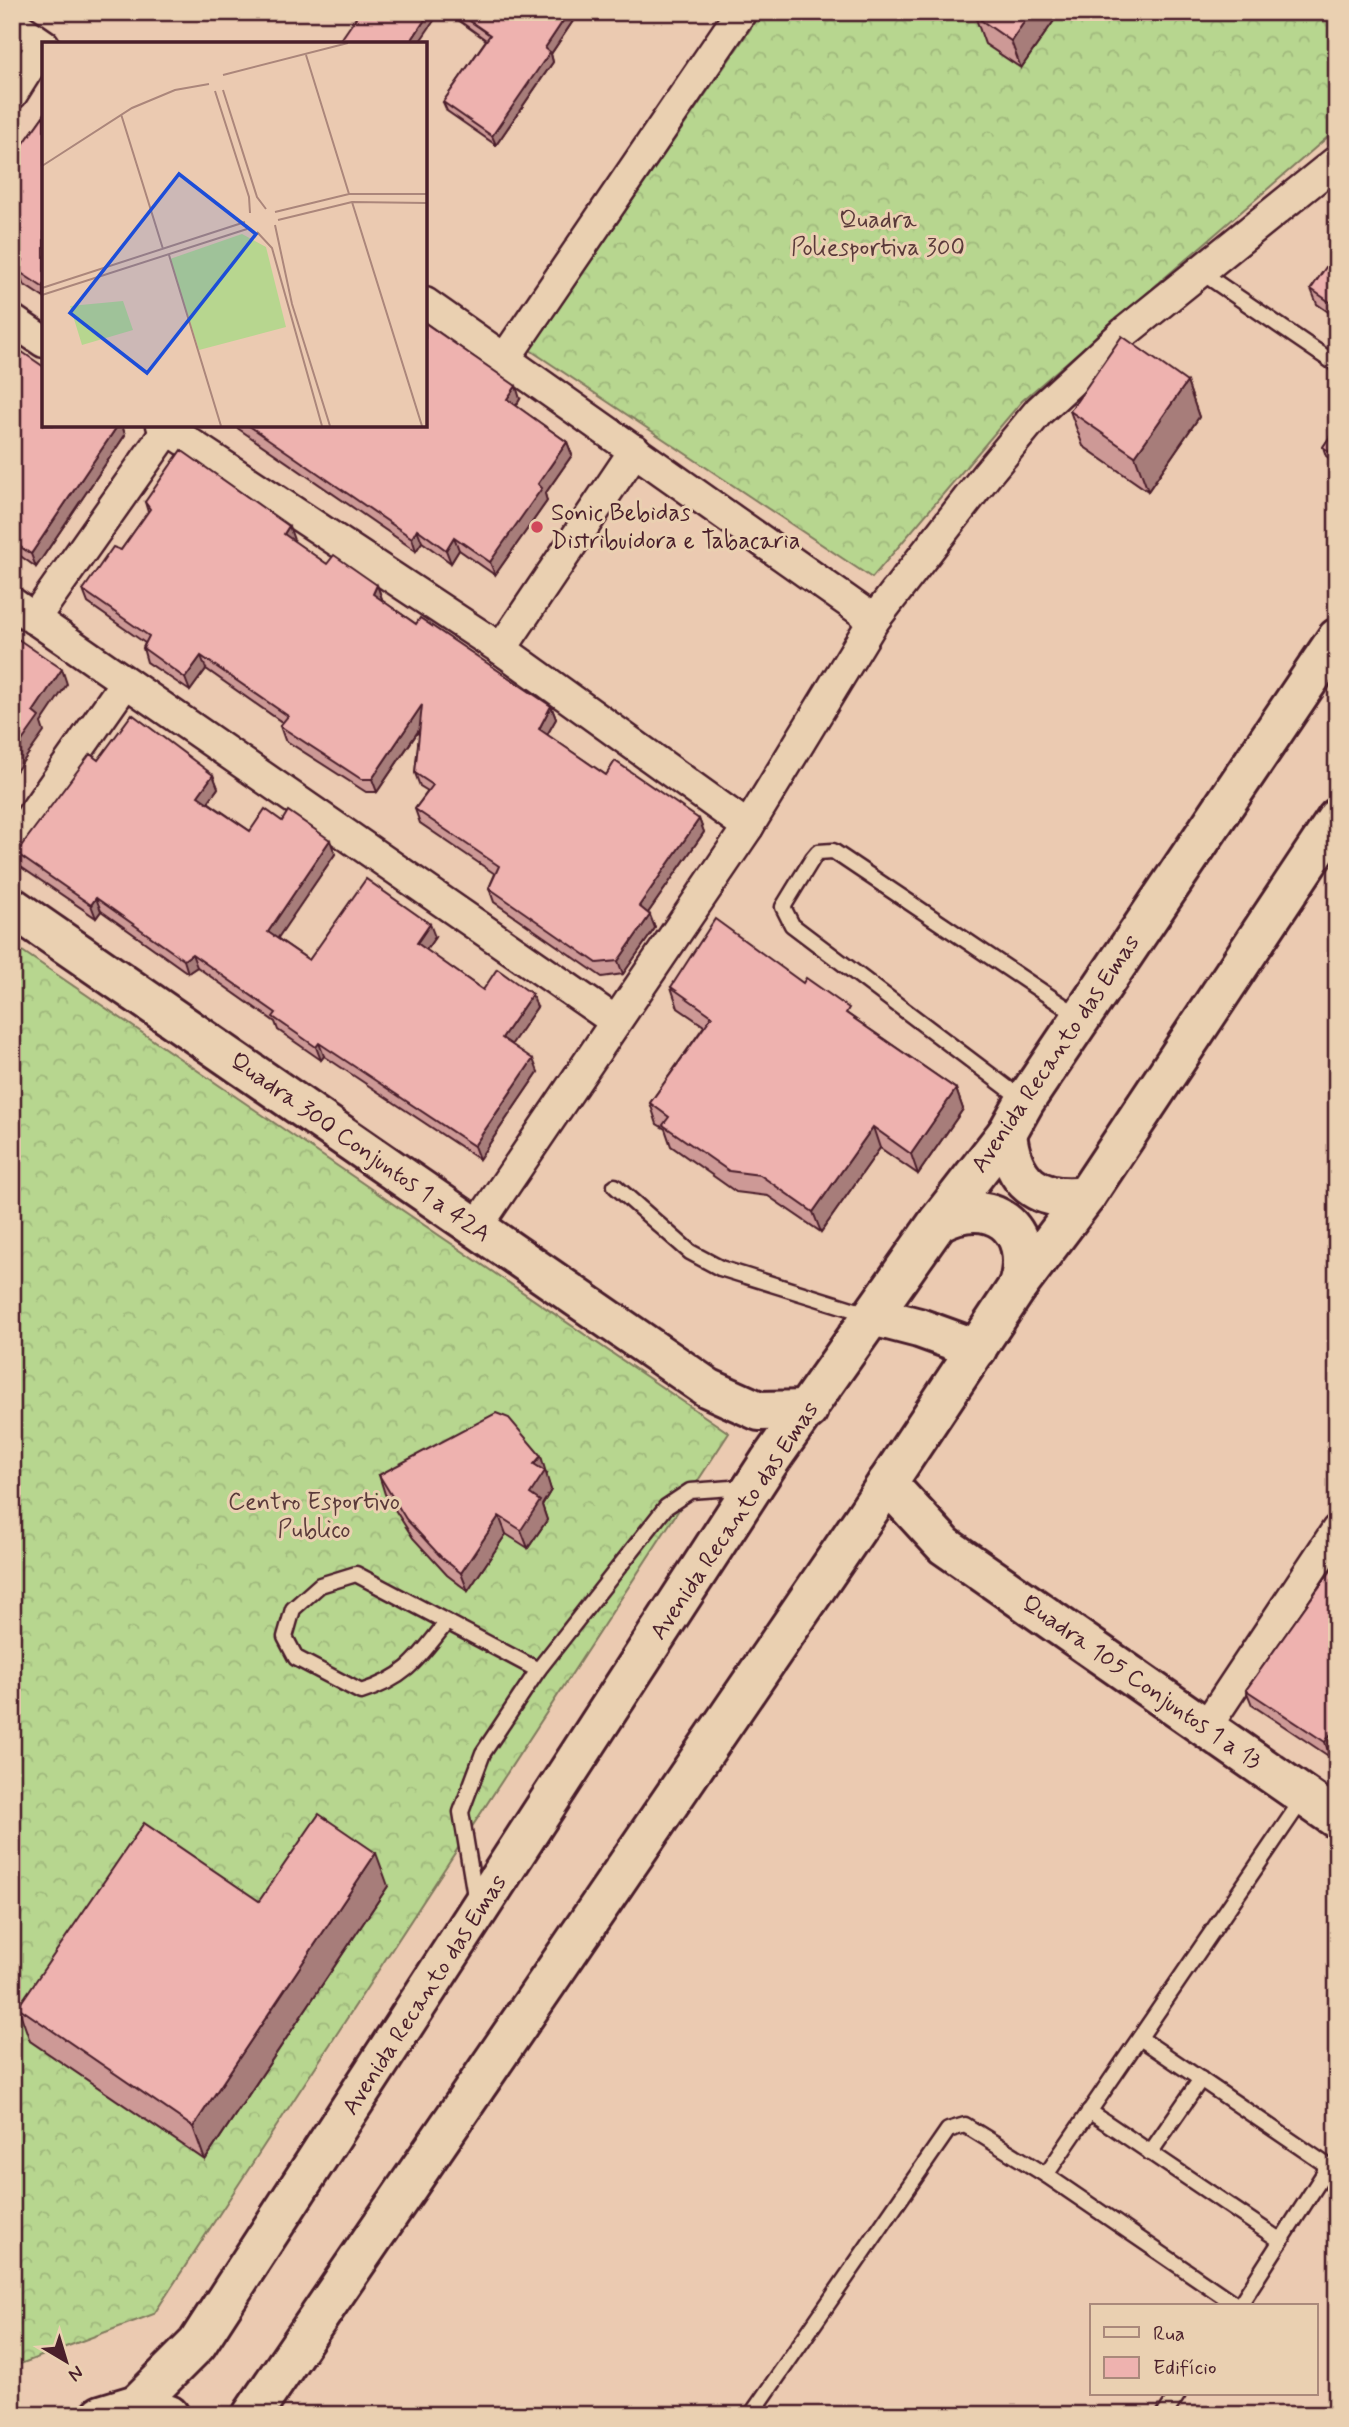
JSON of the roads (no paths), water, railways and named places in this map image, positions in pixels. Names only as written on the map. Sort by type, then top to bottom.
[{"type":"main road","name":"Avenida Recanto das Emas","points":[[153,2409],[478,1914],[762,1474],[938,1222],[1016,1117],[1337,638]]},
{"type":"main road","points":[[252,2415],[866,1515],[1018,1286],[1086,1196],[1337,818]]},
{"type":"main road","name":"Quadra 300 Conjuntos 1 a 42A","points":[[12,907],[708,1388],[759,1411],[808,1410]]},
{"type":"main road","points":[[1016,1117],[1009,1157],[1020,1178],[1039,1193],[1062,1199],[1086,1196]]},
{"type":"main road","points":[[938,1222],[956,1213],[976,1210],[996,1216],[1012,1228],[1022,1246],[1024,1266],[1018,1286]]},
{"type":"main road","points":[[873,1316],[919,1328],[977,1349]]},
{"type":"main road","name":"Quadra 300 Conjuntos 1 a 42A","points":[[708,1388],[748,1432],[762,1474]]},
{"type":"main road","name":"Quadra 105 Conjuntos 1 a 13","points":[[887,1483],[945,1546],[1337,1819]]},
{"type":"main road","name":"Quadra 105 Conjuntos 1 a 13","points":[[866,1515],[945,1546]]},
{"type":"main road","points":[[101,2415],[153,2409]]},
{"type":"street","points":[[506,357],[741,12]]},
{"type":"street","points":[[12,23],[42,44]]},
{"type":"street","points":[[12,94],[42,48]]},
{"type":"street","points":[[476,1228],[748,827],[874,620],[1039,411],[1125,332],[1337,162]]},
{"type":"street","points":[[427,304],[506,357],[874,620]]},
{"type":"street","points":[[12,320],[42,341]]},
{"type":"street","points":[[615,1021],[23,611],[165,427],[501,649],[748,827]]},
{"type":"street","points":[[501,649],[635,450]]},
{"type":"street","points":[[12,844],[125,683]]},
{"type":"street","points":[[1206,1727],[1337,1530]]},
{"type":"lane","points":[[1201,272],[1337,365]]},
{"type":"lane","points":[[1016,1117],[792,925],[783,907],[813,858],[818,852],[834,851],[1081,1018]]},
{"type":"lane","points":[[615,1186],[690,1252],[720,1268],[873,1316]]},
{"type":"lane","points":[[478,1914],[461,1812],[483,1753],[538,1670],[666,1507],[690,1491],[762,1474]]},
{"type":"lane","points":[[446,1623],[414,1663],[389,1683],[361,1692],[296,1658],[285,1637],[293,1609],[320,1586],[356,1574],[538,1670]]},
{"type":"lane","points":[[1046,2175],[1304,1797]]},
{"type":"lane","points":[[1140,2038],[1325,2164],[1325,2172],[1239,2304]]},
{"type":"lane","points":[[1150,2153],[1201,2079]]},
{"type":"lane","points":[[1090,2111],[1281,2241]]},
{"type":"lane","points":[[751,2415],[948,2130],[965,2124],[980,2131],[1235,2304]]},
{"type":"lane","points":[[1164,2415],[1177,2396]]},
{"type":"place","name":"Sonic Bebidas Distribuidora e Tabacaria","points":[[537,527]]},
{"type":"park label","name":"Quadra Poliesportiva 300","points":[[878,234]]},
{"type":"park label","name":"Centro Esportivo Publico","points":[[314,1516]]}]
